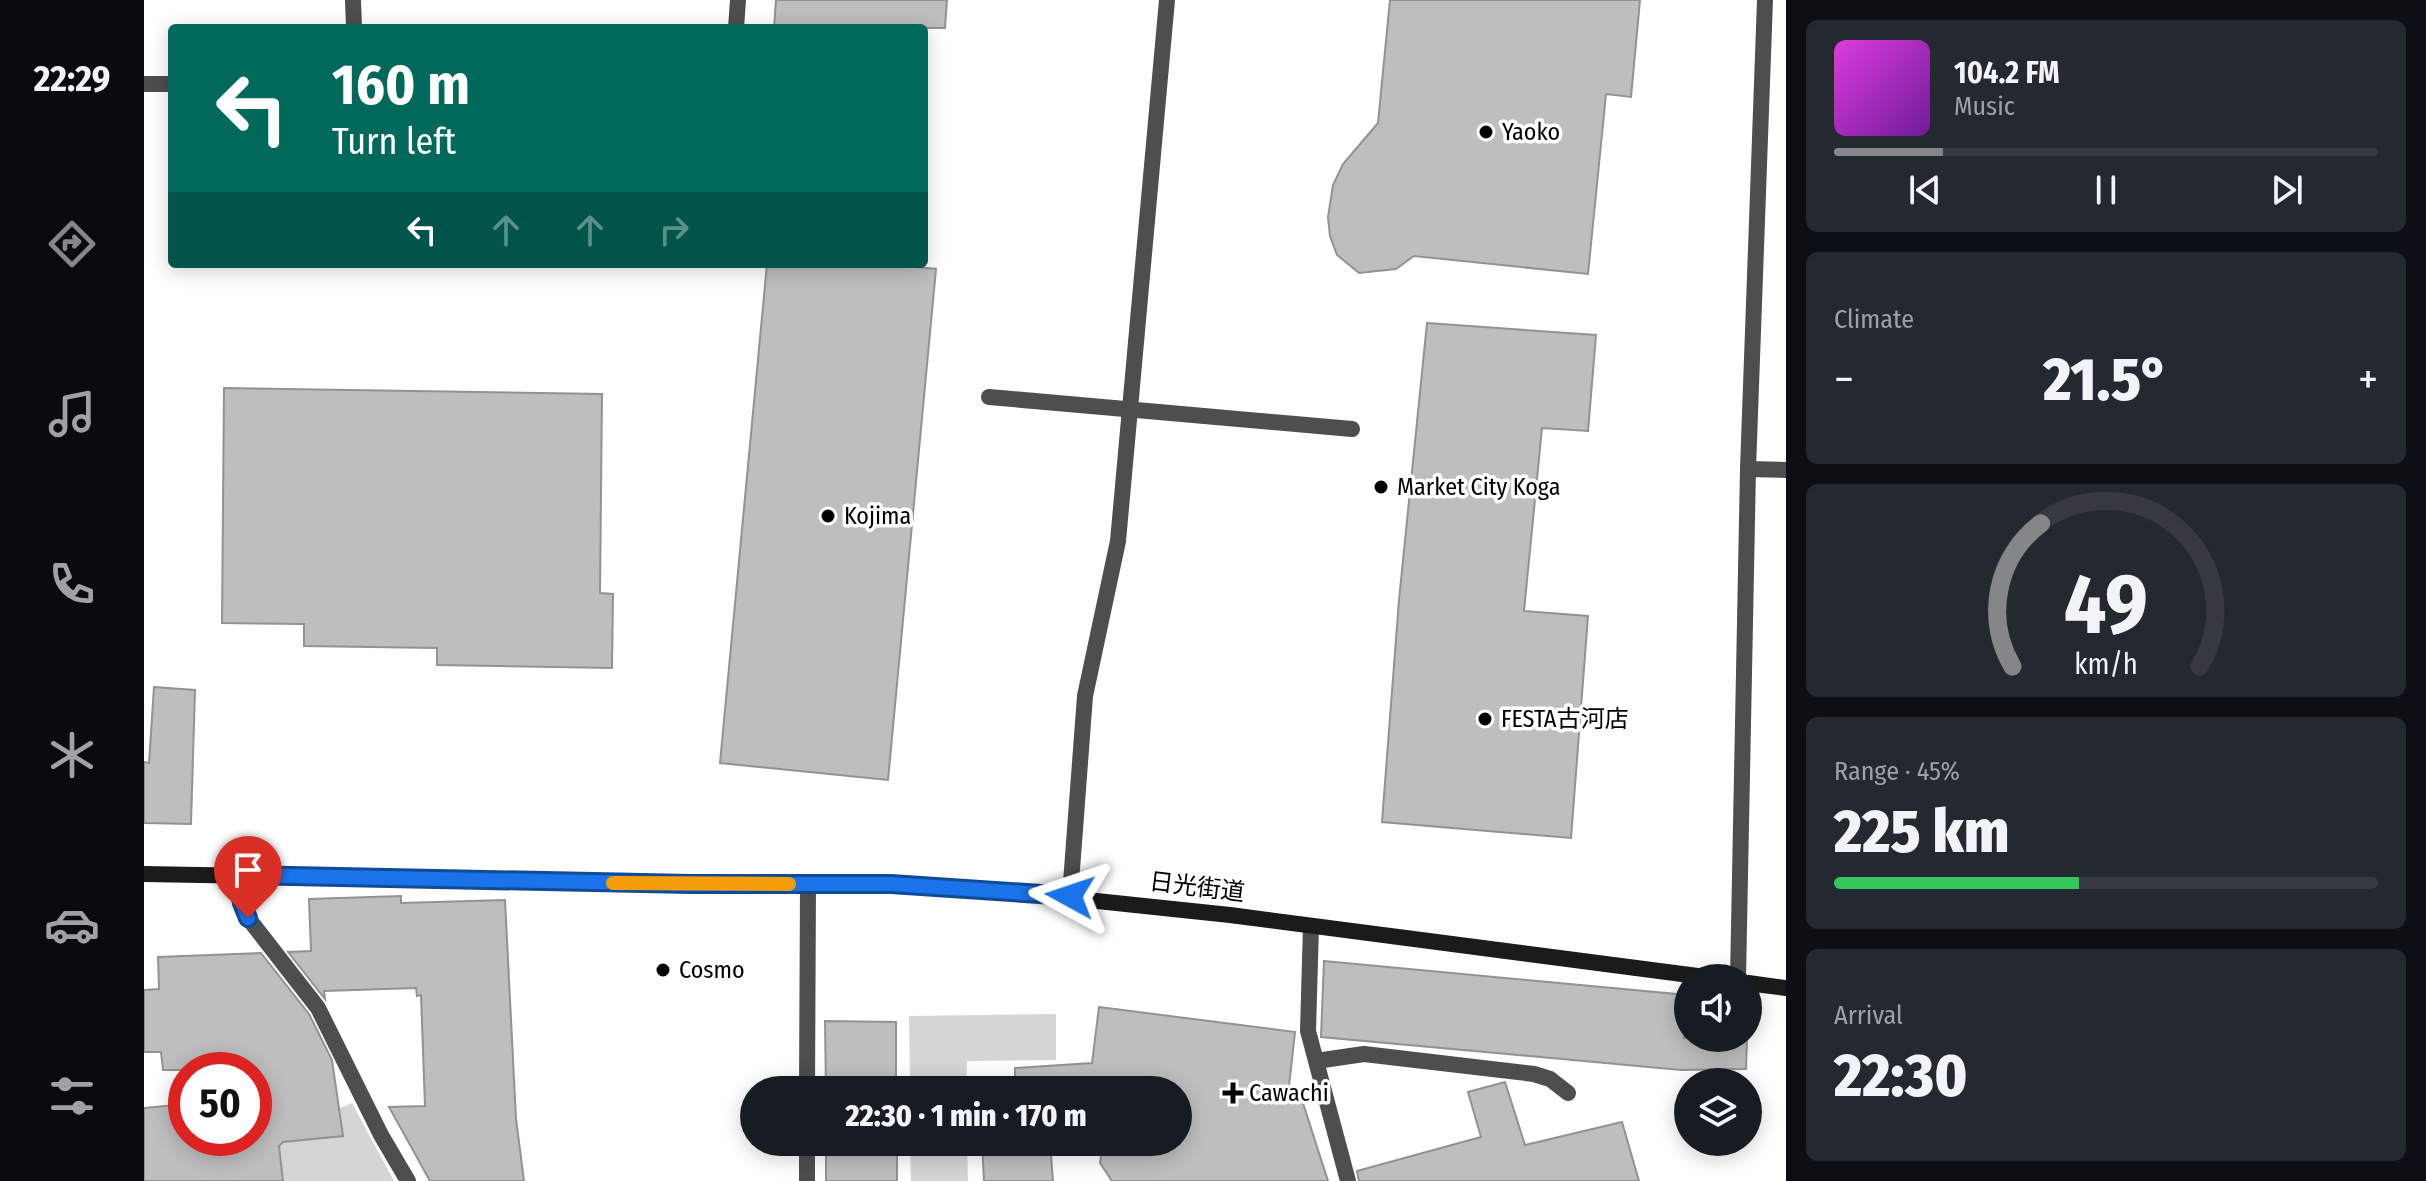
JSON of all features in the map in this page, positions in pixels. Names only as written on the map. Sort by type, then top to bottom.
[{"type":"main road","name":"日光街道","points":[[144,874],[891,884],[1070,896],[1674,973]]},
{"type":"main road","points":[[1762,985],[1786,988]]},
{"type":"street","points":[[353,0],[354,24]]},
{"type":"street","points":[[736,24],[738,0]]},
{"type":"street","points":[[1070,896],[1085,696],[1115,569],[1167,0]]},
{"type":"street","points":[[1738,964],[1748,469],[1765,0]]},
{"type":"street","points":[[144,84],[168,84]]},
{"type":"street","points":[[989,397],[1352,429]]},
{"type":"street","points":[[1748,469],[1786,470]]},
{"type":"street","points":[[238,875],[242,903],[248,918],[318,1008],[381,1135],[408,1181]]},
{"type":"street","points":[[807,1076],[808,884]]},
{"type":"street","points":[[1311,926],[1308,1031],[1348,1181]]},
{"type":"street","points":[[1316,1061],[1364,1054],[1534,1074],[1550,1079],[1568,1093]]},
{"type":"street","points":[[807,1156],[807,1181]]},
{"type":"shaded area","points":[[1056,1014],[1056,1060],[967,1061],[966,1076],[910,1076],[909,1016]]},
{"type":"shaded area","points":[[352,1103],[394,1181],[224,1181],[225,1156],[272,1156],[272,1136]]},
{"type":"shaded area","points":[[910,1156],[967,1156],[968,1181],[911,1181]]},
{"type":"building","points":[[776,0],[947,0],[945,28],[928,28],[928,24],[774,24]]},
{"type":"building","name":"Yaoko","points":[[1390,0],[1640,0],[1631,97],[1606,94],[1588,274],[1414,256],[1396,269],[1359,273],[1337,255],[1330,236],[1328,217],[1333,185],[1343,164],[1378,123]]},
{"type":"building","name":"Kojima","points":[[767,268],[936,269],[888,780],[720,763]]},
{"type":"building","points":[[1427,323],[1596,335],[1588,431],[1542,428],[1524,611],[1588,616],[1571,838],[1382,822],[1399,600]]},
{"type":"building","points":[[224,388],[602,394],[600,593],[613,594],[612,668],[437,665],[437,648],[304,646],[304,624],[222,623]]},
{"type":"building","points":[[154,687],[195,690],[191,824],[144,823],[144,762],[149,763]]},
{"type":"building","points":[[401,896],[401,903],[505,900],[516,1119],[524,1181],[430,1181],[389,1107],[425,1106],[421,995],[417,996],[416,988],[324,991],[325,999],[288,952],[311,951],[309,899]]},
{"type":"building","points":[[261,953],[309,1014],[332,1060],[343,1136],[283,1142],[279,1146],[283,1181],[144,1181],[144,1108],[168,1106],[168,1156],[272,1156],[272,1052],[168,1052],[168,1070],[163,1070],[161,1052],[144,1052],[144,990],[159,989],[158,957]]},
{"type":"building","points":[[1324,961],[1674,994],[1674,1052],[1747,1052],[1746,1068],[1674,1069],[1321,1037]]},
{"type":"building","name":"Cawachi","points":[[1099,1007],[1295,1032],[1288,1095],[1301,1097],[1328,1181],[1112,1181],[1100,1163],[1101,1156],[1192,1156],[1192,1076],[1015,1076],[1015,1068],[1092,1063]]},
{"type":"building","points":[[825,1021],[896,1022],[896,1076],[826,1076]]},
{"type":"building","points":[[1505,1082],[1525,1145],[1622,1122],[1639,1181],[1359,1181],[1357,1171],[1481,1137],[1468,1092]]},
{"type":"building","points":[[826,1156],[897,1156],[897,1181],[826,1181]]},
{"type":"building","points":[[983,1156],[1051,1156],[1053,1181],[984,1181]]},
{"type":"slow traffic","points":[[613,883],[789,884]]},
{"type":"place","name":"Yaoko","points":[[1486,132]]},
{"type":"place","name":"Market City Koga","points":[[1381,487]]},
{"type":"place","name":"Kojima","points":[[828,516]]},
{"type":"place","name":"FESTA古河店","points":[[1485,719]]},
{"type":"place","name":"Cosmo","points":[[663,970]]},
{"type":"place","name":"Cawachi","points":[[1233,1093]]},
{"type":"route","points":[[248,918],[242,903],[238,875],[691,884],[891,884],[1070,896]]}]
